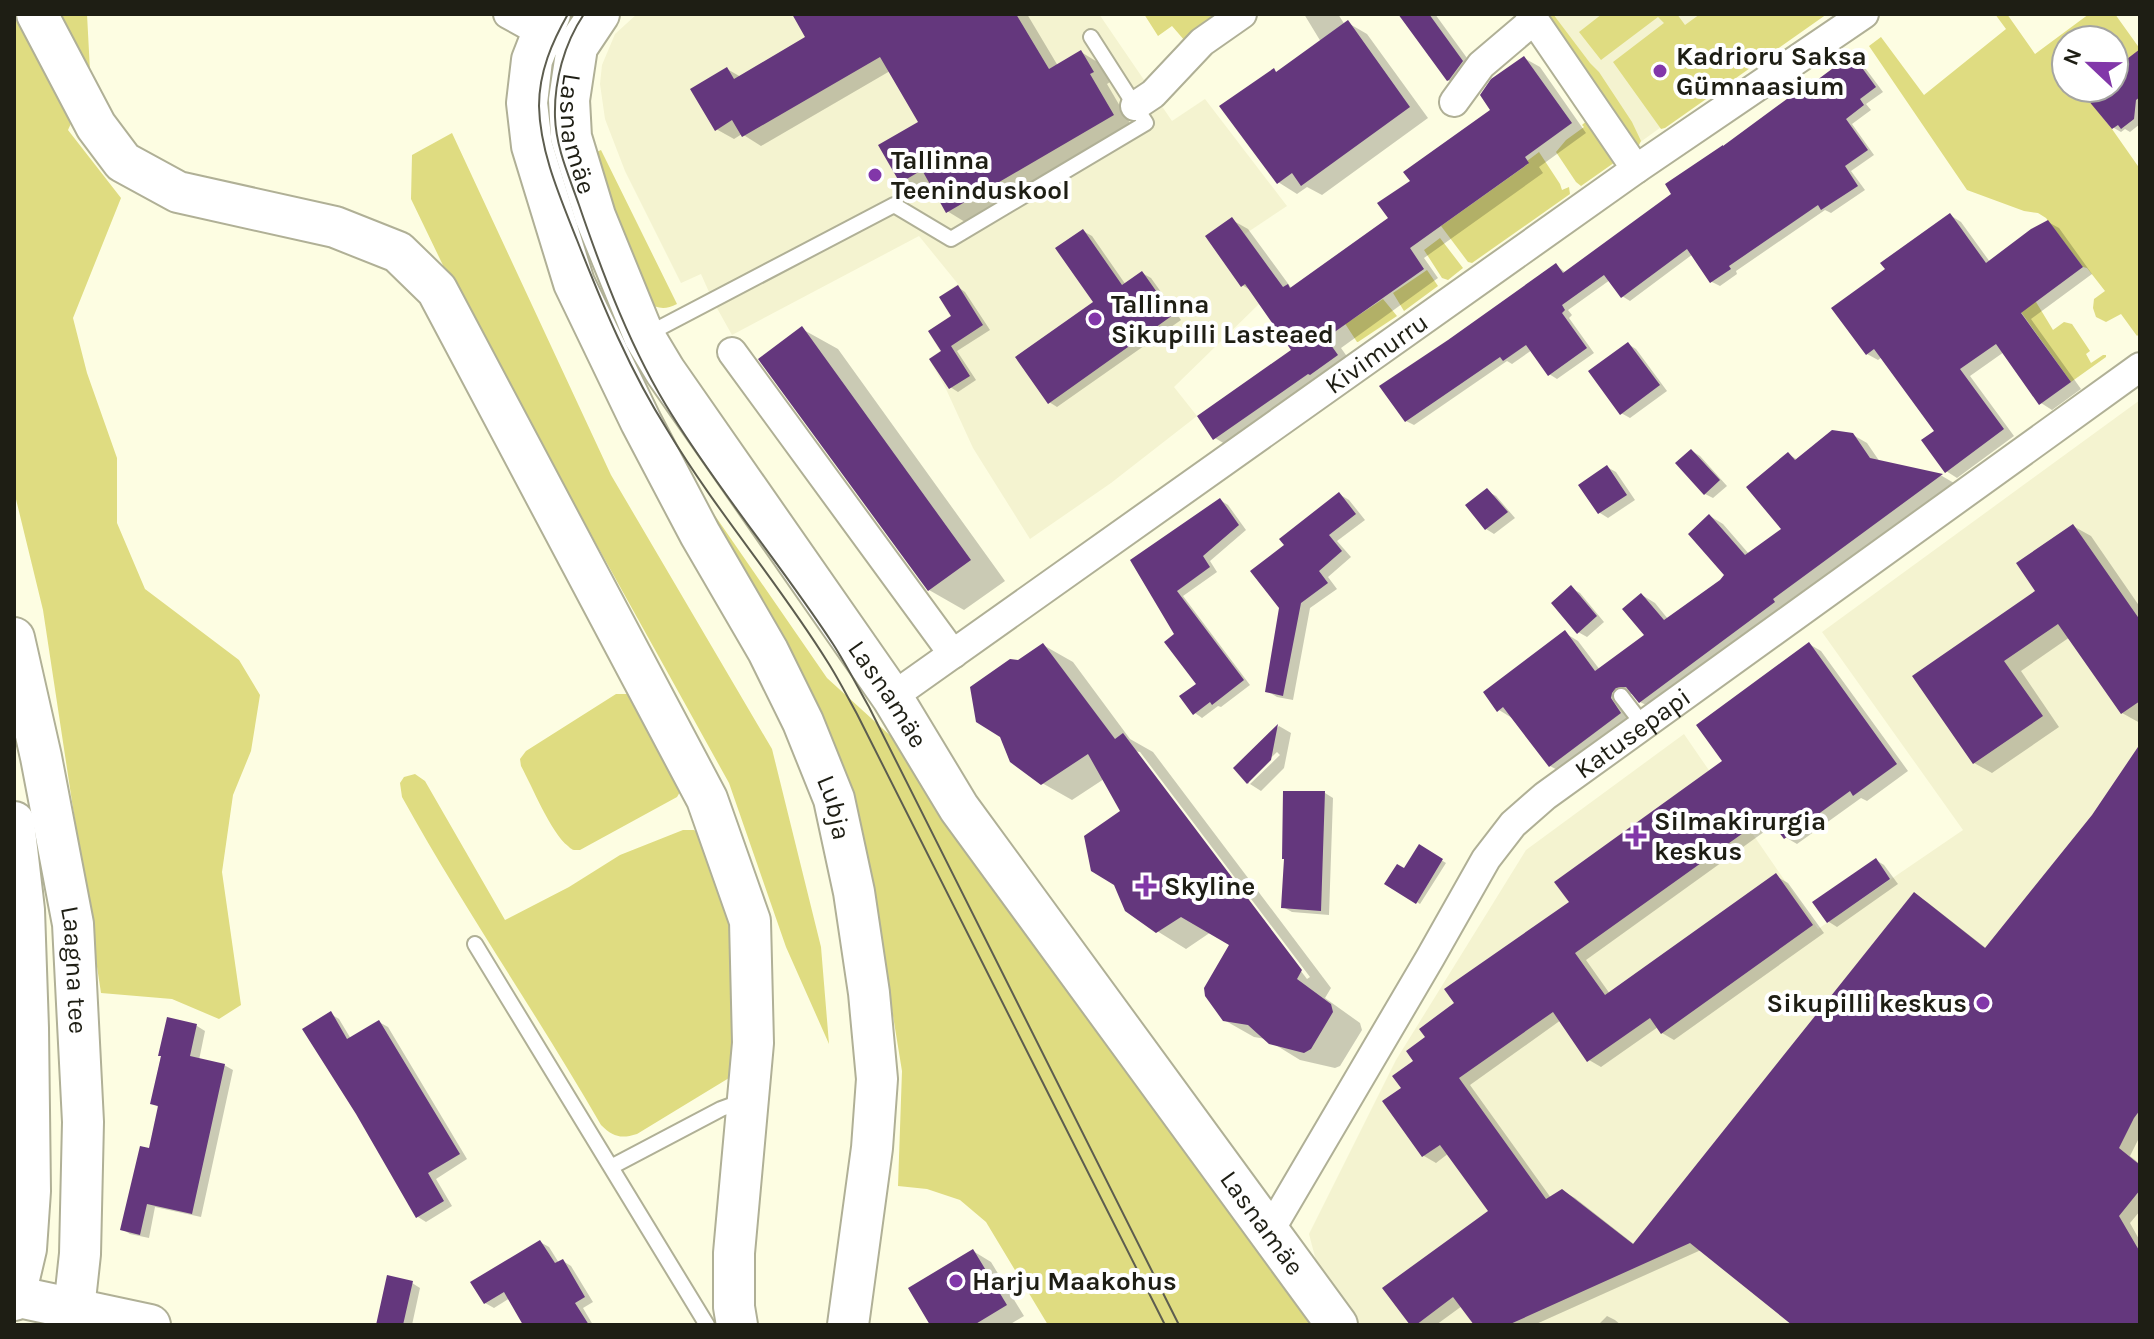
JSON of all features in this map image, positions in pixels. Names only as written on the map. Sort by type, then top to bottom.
[{"type":"street","points":[[37,14],[96,126],[123,162],[178,192],[335,227],[398,252],[437,290],[707,799],[750,921],[753,1043],[734,1253],[737,1325]]},
{"type":"street","points":[[1135,106],[1153,94],[1202,42],[1242,14]]},
{"type":"street","name":"Kivimurru","points":[[892,697],[1636,169],[1864,14]]},
{"type":"street","points":[[1454,102],[1481,65],[1532,17],[1636,169]]},
{"type":"street","name":"Lasnamäe","points":[[557,28],[569,100],[571,137],[595,216],[644,336],[665,371],[892,697],[959,808],[1337,1325]]},
{"type":"street","name":"Lasnamäe","points":[[557,28],[532,60],[527,103],[532,146],[574,283],[628,394]]},
{"type":"street","points":[[628,394],[637,351],[644,336]]},
{"type":"street","points":[[732,352],[953,654]]},
{"type":"street","name":"Katusepapi","points":[[1269,1232],[1486,859],[1513,824],[1534,805],[2140,367]]},
{"type":"street","name":"Lubja","points":[[628,394],[700,534],[768,651],[803,722],[834,799],[856,906],[869,993],[877,1079],[872,1148],[848,1325]]},
{"type":"street","name":"Laagna tee","points":[[14,638],[41,757],[73,924],[83,1122],[80,1254],[71,1317]]},
{"type":"street","name":"Laagna tee","points":[[14,822],[24,910],[30,1191],[26,1249],[15,1298]]},
{"type":"street","points":[[15,1298],[71,1317],[150,1325]]},
{"type":"lane","points":[[644,336],[894,205],[951,239],[1146,123],[1091,37]]},
{"type":"lane","points":[[1621,696],[1644,726]]},
{"type":"lane","points":[[475,944],[707,1325]]},
{"type":"lane","points":[[611,1167],[748,1098]]},
{"type":"shaded area","points":[[14,14],[20,14],[73,119],[68,130],[121,198],[73,318],[87,373],[117,458],[117,523],[145,589],[239,660],[260,695],[251,751],[233,795],[222,872],[241,1005],[219,1019],[172,999],[101,993],[43,610],[14,491]]},
{"type":"shaded area","points":[[61,14],[87,14],[90,71]]},
{"type":"shaded area","name":"Tallinna Teeninduskool","points":[[637,14],[1099,14],[1172,121],[1205,99],[1287,206],[1245,234],[1283,288],[1259,304],[1174,387],[1197,416],[1111,483],[1030,539],[973,448],[929,359],[940,351],[928,331],[950,316],[939,297],[958,284],[919,236],[732,335],[701,274],[681,283],[625,171],[605,119],[600,84],[602,65],[615,34]]},
{"type":"shaded area","points":[[1144,14],[1224,14],[1185,41],[1172,26],[1158,36]]},
{"type":"shaded area","name":"Kadrioru Saksa Gümnaasium","points":[[1543,14],[1817,14],[1635,146]]},
{"type":"shaded area","points":[[1543,14],[1553,14],[1599,72],[1632,122],[1641,141],[1639,145],[1635,146]]},
{"type":"shaded area","name":"Kadrioru Saksa Gümnaasium","points":[[1602,14],[1677,14],[1685,25],[1700,14],[1827,14],[1661,129],[1613,62],[1664,23],[1658,17],[1601,60],[1579,32]]},
{"type":"shaded area","points":[[1995,14],[2007,14],[2035,54],[2050,43],[2050,104],[2092,104],[2140,169],[2140,333],[2137,336],[2121,314],[2106,322],[2096,317],[2094,299],[2105,291],[2046,218],[1967,190],[1869,46],[1881,37],[1924,95],[2006,29]]},
{"type":"shaded area","points":[[2089,14],[2115,14],[2122,24],[2076,24]]},
{"type":"shaded area","points":[[2130,35],[2140,49],[2140,70],[2130,77]]},
{"type":"shaded area","points":[[1591,117],[1618,160],[1581,186],[1556,152]]},
{"type":"shaded area","points":[[452,133],[611,475],[772,749],[821,947],[829,1044],[786,947],[729,783],[453,286],[411,199],[412,155]]},
{"type":"shaded area","points":[[601,150],[677,304],[662,308],[646,302],[587,156]]},
{"type":"shaded area","points":[[1539,152],[1562,190],[1569,187],[1570,194],[1472,263],[1468,262],[1441,226],[1528,164],[1527,161]]},
{"type":"shaded area","points":[[1440,238],[1463,268],[1448,280],[1442,278],[1424,250]]},
{"type":"shaded area","points":[[1986,263],[2036,302],[2053,330],[2064,322],[2072,324],[2090,351],[2086,354],[2091,363],[2103,355],[2106,357],[2071,382]]},
{"type":"shaded area","points":[[1427,270],[1438,286],[1404,311],[1393,293]]},
{"type":"shaded area","points":[[1383,299],[1397,316],[1357,342],[1344,322]]},
{"type":"shaded area","points":[[2140,400],[2140,1325],[1357,1325],[1320,1276],[1309,1234],[1396,1060],[1526,850],[1684,734],[1818,929],[1963,830],[1822,632]]},
{"type":"shaded area","points":[[680,465],[827,678],[894,739],[964,851],[1312,1325],[1048,1325],[986,1222],[960,1200],[927,1189],[898,1186],[902,1071],[880,936]]},
{"type":"shaded area","points":[[616,694],[628,694],[634,698],[680,792],[677,797],[580,850],[574,850],[562,840],[549,820],[520,759],[526,751]]},
{"type":"shaded area","points":[[415,774],[425,781],[505,920],[569,887],[620,855],[683,830],[694,830],[703,837],[729,925],[741,990],[736,1069],[729,1078],[637,1134],[618,1136],[601,1125],[402,797],[400,783],[404,777]]},
{"type":"building","points":[[792,14],[1016,14],[1049,69],[1081,50],[1094,72],[1090,74],[1114,115],[946,213],[922,170],[900,183],[878,145],[918,122],[880,57],[742,137],[732,120],[715,131],[690,89],[727,67],[734,79],[805,37]]},
{"type":"building","points":[[1398,14],[1429,14],[1463,61],[1449,80],[1447,81]]},
{"type":"building","points":[[1348,20],[1410,107],[1301,186],[1292,173],[1277,184],[1219,106],[1274,68],[1276,72]]},
{"type":"building","points":[[2140,49],[2140,97],[2136,100],[2134,119],[2121,129],[2118,125],[2112,129],[2091,104],[2130,104],[2130,57]]},
{"type":"building","points":[[1852,54],[1876,87],[1860,99],[1864,105],[1846,119],[1868,150],[1845,166],[1858,186],[1821,210],[1818,205],[1729,266],[1731,269],[1710,283],[1687,249],[1621,298],[1604,275],[1562,305],[1565,310],[1562,313],[1587,348],[1548,376],[1526,345],[1503,361],[1500,357],[1405,422],[1379,386],[1556,263],[1563,273],[1671,194],[1665,184],[1791,96],[1793,98]]},
{"type":"building","points":[[1524,56],[1572,123],[1525,157],[1529,163],[1410,248],[1424,269],[1326,338],[1338,355],[1213,440],[1197,416],[1291,350],[1245,284],[1241,287],[1205,236],[1232,217],[1283,287],[1288,284],[1290,288],[1388,218],[1377,203],[1410,181],[1403,172],[1490,110],[1480,95],[1491,79]]},
{"type":"building","points":[[1950,213],[1986,263],[2048,220],[2083,267],[2021,313],[2071,382],[2039,405],[1996,344],[1960,369],[2004,429],[1945,473],[1921,440],[1934,431],[1874,349],[1866,355],[1831,308],[1885,269],[1880,263]]},
{"type":"building","points":[[1083,229],[1122,285],[1142,271],[1173,315],[1048,404],[1015,357],[1093,302],[1055,248]]},
{"type":"building","points":[[958,285],[983,325],[951,346],[970,376],[949,389],[929,359],[941,351],[928,331],[951,316],[939,297]]},
{"type":"building","points":[[802,326],[971,560],[928,591],[758,359]]},
{"type":"building","points":[[1628,342],[1660,385],[1620,415],[1588,371]]},
{"type":"building","points":[[1832,430],[1853,433],[1870,458],[1943,474],[1773,599],[1775,602],[1639,703],[1626,687],[1616,688],[1611,698],[1621,713],[1549,767],[1503,707],[1497,712],[1483,692],[1565,630],[1595,671],[1644,635],[1622,609],[1641,593],[1664,620],[1720,580],[1724,575],[1688,534],[1709,514],[1745,555],[1781,529],[1746,487],[1788,452],[1795,460]]},
{"type":"building","points":[[1691,449],[1720,480],[1704,495],[1675,463]]},
{"type":"building","points":[[1607,465],[1627,495],[1598,514],[1578,485]]},
{"type":"building","points":[[1487,488],[1508,512],[1485,530],[1465,505]]},
{"type":"building","points":[[1339,492],[1356,514],[1329,535],[1342,551],[1319,571],[1328,583],[1301,603],[1283,696],[1265,692],[1279,608],[1250,571],[1284,545],[1279,539]]},
{"type":"building","points":[[1220,498],[1239,525],[1203,556],[1210,567],[1177,591],[1244,680],[1212,705],[1210,702],[1193,715],[1179,696],[1196,684],[1164,642],[1174,634],[1130,560]]},
{"type":"building","points":[[2073,524],[2140,620],[2140,701],[2121,714],[2058,624],[2004,661],[2043,716],[1973,764],[1912,676],[2035,591],[2016,563]]},
{"type":"building","points":[[1571,585],[1597,616],[1577,634],[1551,603]]},
{"type":"building","name":"Sikupilli keskus","points":[[1809,642],[1897,764],[1853,796],[1850,791],[1784,839],[1767,816],[1575,953],[1605,995],[1776,873],[1813,925],[1661,1034],[1650,1018],[1587,1062],[1553,1012],[1459,1078],[1546,1199],[1562,1189],[1633,1244],[1914,892],[1985,948],[2092,815],[2140,744],[2140,1110],[2119,1148],[2140,1165],[2140,1190],[2119,1216],[2140,1252],[2140,1325],[1792,1325],[1690,1243],[1508,1325],[1474,1325],[1453,1297],[1416,1325],[1410,1325],[1382,1288],[1488,1211],[1440,1145],[1422,1157],[1382,1101],[1401,1088],[1392,1076],[1413,1061],[1406,1051],[1425,1037],[1419,1029],[1454,1003],[1444,989],[1569,902],[1554,882],[1722,761],[1696,725]]},
{"type":"building","points":[[1043,643],[1115,739],[1123,733],[1302,970],[1297,979],[1331,1004],[1333,1012],[1311,1049],[1304,1053],[1269,1044],[1248,1025],[1223,1021],[1205,996],[1204,988],[1229,945],[1181,917],[1156,933],[1125,911],[1114,885],[1091,871],[1084,836],[1120,811],[1088,754],[1041,785],[1010,762],[1000,737],[976,722],[970,687],[1010,659],[1018,660]]},
{"type":"building","points":[[1278,724],[1271,760],[1247,784],[1233,768]]},
{"type":"building","points":[[1283,791],[1325,791],[1321,911],[1281,908]]},
{"type":"building","points":[[1419,844],[1443,859],[1416,904],[1384,884],[1397,864],[1404,868]]},
{"type":"building","points":[[1876,858],[1890,879],[1827,923],[1812,902]]},
{"type":"building","points":[[331,1011],[347,1039],[379,1020],[460,1154],[428,1173],[444,1201],[416,1218],[302,1029]]},
{"type":"building","points":[[167,1017],[197,1024],[190,1056],[225,1064],[192,1214],[147,1204],[140,1235],[120,1230],[140,1146],[149,1148],[158,1106],[150,1104]]},
{"type":"building","points":[[540,1240],[555,1263],[563,1259],[585,1297],[575,1303],[589,1325],[523,1325],[504,1292],[484,1304],[470,1282]]},
{"type":"building","name":"Harju Maakohus","points":[[973,1249],[1007,1305],[974,1325],[930,1325],[908,1288]]},
{"type":"building","points":[[387,1275],[413,1281],[403,1325],[376,1325]]},
{"type":"tram line","points":[[568,14],[544,69],[540,123],[558,191],[618,338],[641,385],[687,461],[831,667],[1165,1325]]},
{"type":"tram line","points":[[584,14],[562,63],[556,90],[556,128],[588,232],[631,339],[691,444],[813,615],[869,707],[1179,1325]]},
{"type":"place","name":"Kadrioru Saksa Gümnaasium","points":[[1660,71]]},
{"type":"place","name":"Tallinna Teeninduskool","points":[[875,175]]},
{"type":"place","name":"Tallinna Sikupilli Lasteaed","points":[[1095,319]]},
{"type":"place","name":"Silmakirurgia keskus","points":[[1636,836]]},
{"type":"place","name":"Skyline","points":[[1146,886]]},
{"type":"place","name":"Sikupilli keskus","points":[[1983,1003]]},
{"type":"place","name":"Harju Maakohus","points":[[956,1281]]}]
